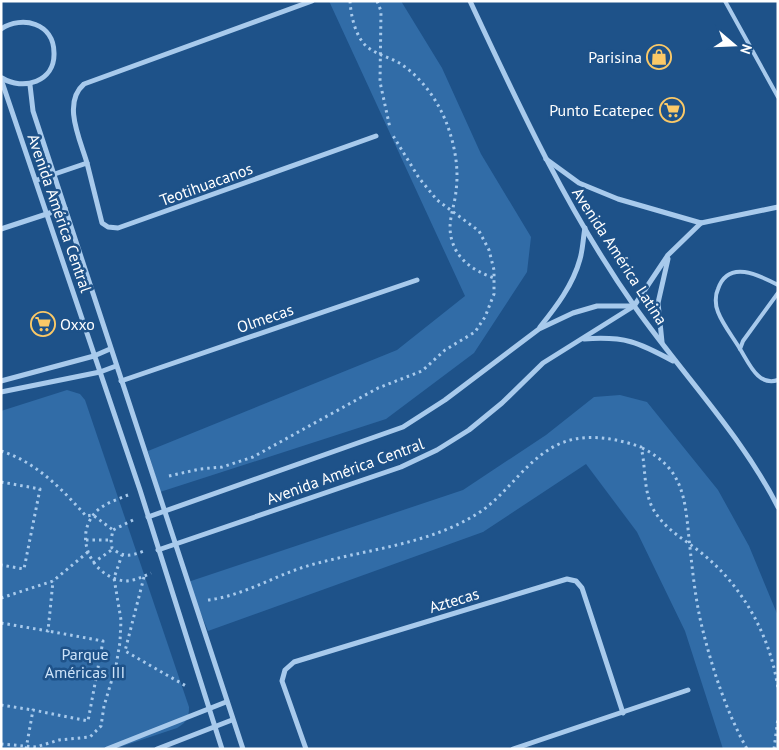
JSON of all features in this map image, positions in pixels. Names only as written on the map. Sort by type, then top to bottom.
[{"type":"street","name":"Teotihuacanos","points":[[312,1],[84,84],[76,90],[72,106],[102,223],[108,227],[118,228],[376,136]]},
{"type":"street","name":"Avenida América Latina","points":[[470,1],[544,158],[585,227],[634,306],[674,362],[721,416],[763,477],[778,507]]},
{"type":"street","points":[[1,29],[19,21],[30,21],[40,26],[52,42],[53,63],[40,80],[30,84]]},
{"type":"street","name":"Avenida América Central","points":[[1,78],[20,86],[30,84],[33,111],[110,349],[166,510],[175,545],[242,749]]},
{"type":"street","name":"Avenida América Central","points":[[1,78],[37,180],[140,490],[208,710],[222,749]]},
{"type":"street","points":[[544,158],[578,183],[618,199],[701,223],[778,207]]},
{"type":"street","points":[[37,180],[87,163]]},
{"type":"street","points":[[1,229],[65,208]]},
{"type":"street","points":[[634,306],[668,255],[701,223]]},
{"type":"street","name":"Avenida América Central","points":[[539,329],[561,300],[572,278],[580,259],[585,227]]},
{"type":"street","points":[[663,345],[658,303],[668,255]]},
{"type":"street","name":"Olmecas","points":[[121,380],[417,280]]},
{"type":"street","name":"Avenida América Central","points":[[148,515],[403,427],[445,400],[539,329],[573,313],[597,306],[634,306]]},
{"type":"street","name":"Avenida América Central","points":[[158,548],[175,545],[401,467],[436,450],[470,430],[543,363],[634,306]]},
{"type":"street","name":"Avenida América Central","points":[[581,340],[624,338],[644,345],[674,362]]},
{"type":"street","points":[[1,381],[94,356],[110,349]]},
{"type":"street","points":[[1,392],[100,372],[116,366]]},
{"type":"street","name":"Aztecas","points":[[299,749],[306,748],[282,681],[285,670],[294,662],[567,579],[576,581],[582,588],[623,713]]},
{"type":"street","points":[[513,749],[688,690]]},
{"type":"street","points":[[107,749],[226,702]]},
{"type":"street","points":[[157,749],[232,720]]},
{"type":"lane","points":[[725,1],[778,97]]},
{"type":"lane","points":[[778,285],[754,273],[742,271],[728,274],[719,283],[716,294],[717,310],[756,375],[764,380],[778,380]]},
{"type":"lane","points":[[740,349],[743,341],[778,293]]},
{"type":"path","points":[[350,1],[359,38],[370,49],[402,65],[424,84],[442,110],[452,138],[458,168],[450,228],[453,246],[462,260],[476,272],[494,278]]},
{"type":"path","points":[[377,1],[381,11],[380,53]]},
{"type":"path","points":[[192,596],[200,601],[221,598],[304,567],[428,538],[456,526],[480,512],[504,494],[537,458],[557,445],[578,438],[622,440],[657,455],[667,464],[678,481],[686,504],[690,546],[703,630],[726,704],[738,732],[748,749]]},
{"type":"path","points":[[641,447],[644,461],[644,485],[652,506],[661,521],[674,535],[704,555],[723,573],[764,634],[775,666],[778,689]]},
{"type":"path","points":[[1,450],[27,462],[66,493],[86,516],[93,515],[113,530]]},
{"type":"path","points":[[1,482],[40,490],[24,569],[1,565]]},
{"type":"path","points":[[140,490],[108,503],[93,515],[88,526],[86,540],[88,552],[100,572],[124,581],[164,568]]},
{"type":"path","points":[[113,530],[148,515]]},
{"type":"path","points":[[113,530],[111,540],[113,549],[122,555],[131,556],[158,548]]},
{"type":"path","points":[[86,540],[111,540]]},
{"type":"path","points":[[93,563],[113,549]]},
{"type":"path","points":[[1,598],[53,581],[88,552]]},
{"type":"path","points":[[1,744],[36,747],[59,740],[90,736],[101,726],[120,642],[120,620],[114,578],[122,555]]},
{"type":"path","points":[[144,576],[125,651],[204,696]]},
{"type":"path","points":[[48,631],[53,581]]},
{"type":"path","points":[[1,623],[103,641],[88,721],[1,705]]},
{"type":"path","points":[[26,747],[33,710]]},
{"type":"path","points":[[774,749],[778,718]]},
{"type":"green space","points":[[329,1],[401,1],[442,68],[481,154],[531,237],[527,272],[474,353],[386,419],[160,492],[148,451],[397,350],[465,296]]},
{"type":"green space","name":"Parque Américas III","points":[[67,390],[80,394],[85,400],[189,707],[189,714],[185,722],[177,728],[114,749],[1,749],[1,411]]},
{"type":"green space","points":[[620,395],[647,402],[718,490],[749,546],[778,616],[778,749],[723,749],[685,631],[637,532],[586,464],[483,532],[208,631],[188,582],[463,490],[546,435],[594,397]]},
{"type":"place","name":"Parisina","points":[[659,57]]},
{"type":"place","name":"Punto Ecatepec","points":[[672,110]]},
{"type":"place","name":"Oxxo","points":[[43,324]]}]
